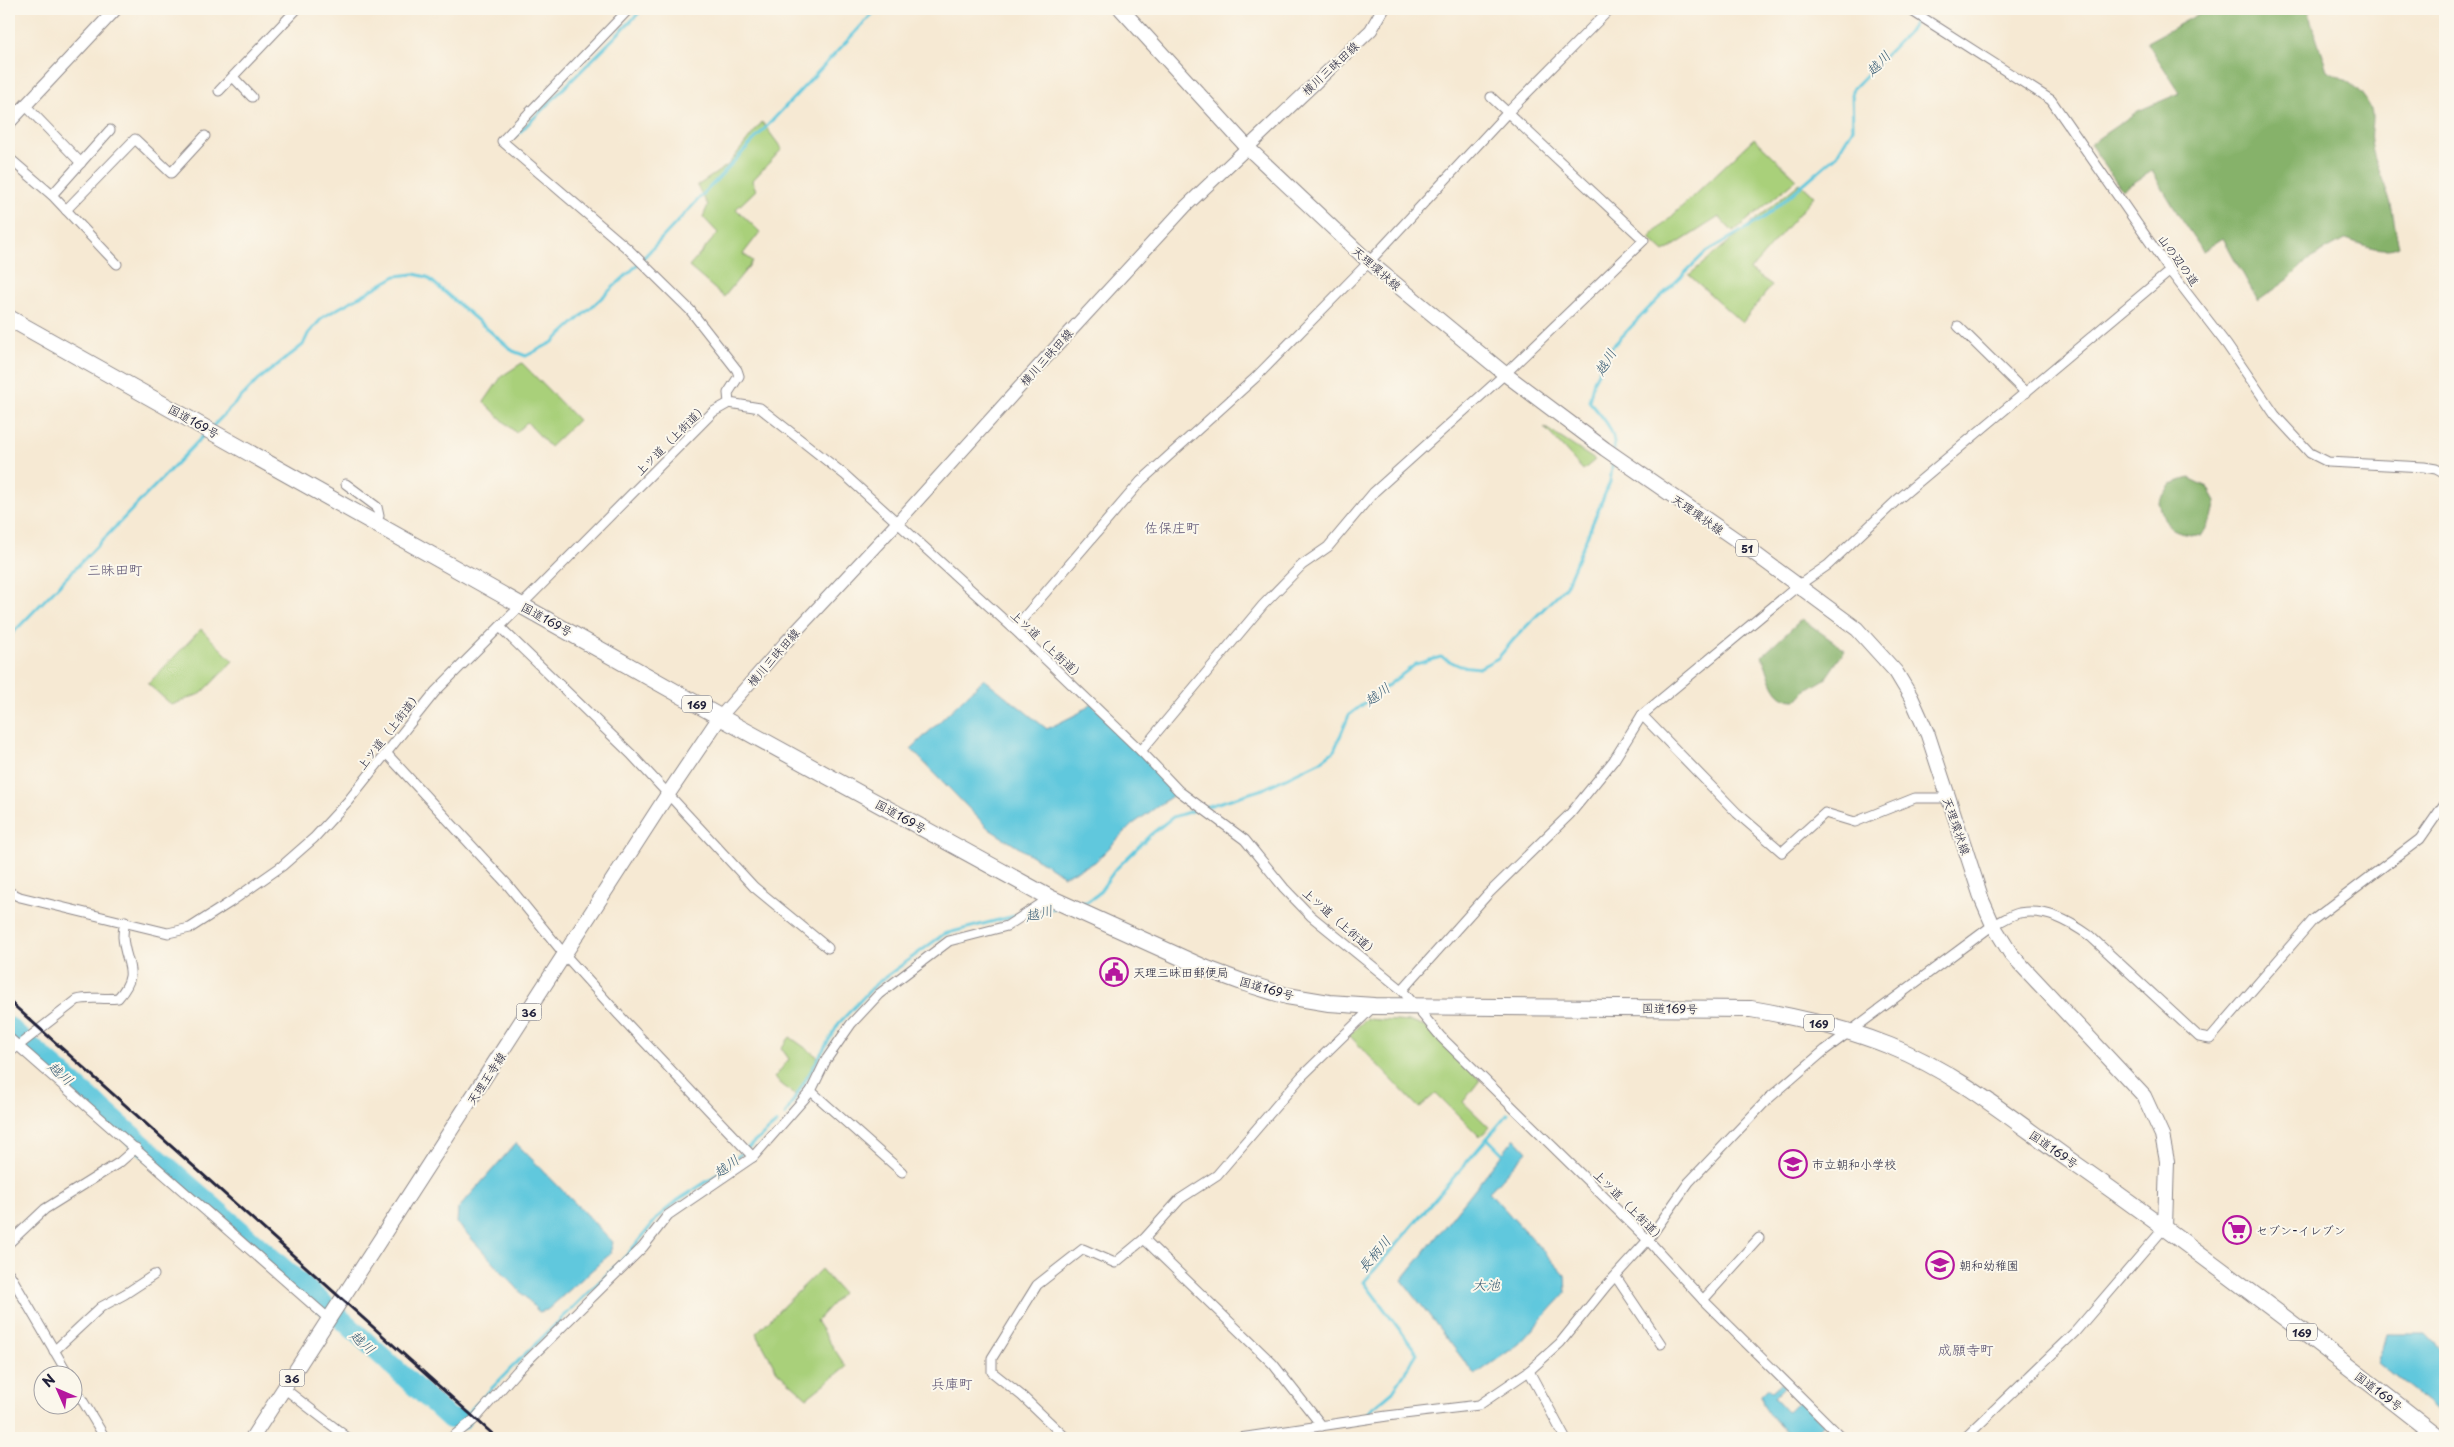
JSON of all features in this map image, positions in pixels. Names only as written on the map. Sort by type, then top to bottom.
[{"type":"highway","name":"国道169号","points":[[9,318],[720,717],[1050,898],[1207,969],[1287,996],[1329,1003],[1374,1006],[1751,1009],[1802,1017],[1890,1046],[1921,1060],[1965,1086],[2165,1227],[2428,1435]]},
{"type":"main road","points":[[9,123],[116,9]]},
{"type":"main road","name":"天理環状線","points":[[1121,9],[1247,147],[1369,262],[1505,374],[1604,449],[1799,585],[1857,629],[1896,672],[1928,735],[1947,798],[1982,900],[1993,925],[2011,954],[2144,1096],[2162,1134],[2167,1161],[2165,1227]]},
{"type":"main road","name":"横川三昧田線","points":[[720,717],[785,642],[898,522],[1172,221],[1371,30],[1383,9]]},
{"type":"main road","name":"天理王寺線","points":[[252,1438],[668,794],[720,717]]},
{"type":"street","points":[[219,91],[297,9]]},
{"type":"street","points":[[629,9],[502,141],[628,248],[690,310],[737,370],[739,376],[728,393],[729,402]]},
{"type":"street","points":[[1014,629],[1141,481],[1255,378],[1369,262],[1508,113],[1610,9]]},
{"type":"street","name":"山の辺の道","points":[[1909,9],[2051,100],[2170,271],[2227,345],[2275,415],[2310,453],[2328,462],[2436,468],[2445,474]]},
{"type":"street","points":[[232,78],[252,97]]},
{"type":"street","points":[[1141,751],[1161,724],[1270,598],[1302,565],[1328,547],[1374,492],[1505,374],[1644,240],[1491,97]]},
{"type":"street","points":[[25,105],[81,163]]},
{"type":"street","points":[[52,195],[110,130]]},
{"type":"street","points":[[66,210],[135,139],[171,173],[205,136]]},
{"type":"street","points":[[9,158],[52,195],[117,264]]},
{"type":"street","points":[[1402,990],[1487,895],[1570,814],[1614,760],[1642,715],[1799,585],[1828,565],[1896,501],[2170,271]]},
{"type":"street","points":[[1958,326],[2026,393]]},
{"type":"street","name":"上ツ道（上街道）","points":[[9,892],[20,897],[168,933],[190,928],[229,903],[282,866],[314,838],[387,754],[435,692],[624,504],[712,412],[729,402],[760,408],[898,522],[1014,629],[1141,751],[1179,791],[1245,840],[1284,888],[1311,916],[1402,990],[1441,1037],[1648,1240],[1704,1300],[1842,1438]]},
{"type":"street","points":[[346,484],[377,507],[379,516],[375,523]]},
{"type":"street","points":[[500,626],[631,754],[754,887],[828,948]]},
{"type":"street","points":[[1642,715],[1737,813],[1782,852],[1825,813],[1855,822],[1916,798],[1947,798]]},
{"type":"street","points":[[387,754],[508,884],[565,955],[619,1015],[753,1157]]},
{"type":"street","points":[[1240,1438],[1387,1416],[1479,1405],[1529,1372],[1560,1343],[1607,1285],[1648,1240],[1688,1182],[1768,1099],[1850,1032],[1993,925],[2018,913],[2054,915],[2072,923],[2090,936],[2199,1037],[2210,1039],[2313,920],[2420,839],[2445,803]]},
{"type":"street","points":[[450,1438],[475,1418],[518,1371],[643,1247],[668,1215],[753,1157],[811,1091],[826,1060],[850,1024],[879,994],[949,941],[1007,926],[1050,898]]},
{"type":"street","points":[[9,1053],[18,1044],[77,1000],[87,997],[102,1000],[118,998],[127,988],[131,978],[131,969],[123,936],[125,921]]},
{"type":"street","points":[[1066,1438],[1029,1402],[992,1372],[992,1358],[1037,1285],[1083,1249],[1115,1263],[1144,1239],[1180,1199],[1217,1175],[1301,1077],[1374,1006]]},
{"type":"street","points":[[9,1038],[332,1314]]},
{"type":"street","points":[[811,1091],[902,1172]]},
{"type":"street","points":[[9,1244],[45,1209],[120,1162],[136,1148]]},
{"type":"street","points":[[1964,1438],[2075,1332],[2165,1227]]},
{"type":"street","points":[[1704,1300],[1759,1238]]},
{"type":"street","points":[[1144,1239],[1273,1364],[1322,1426]]},
{"type":"street","points":[[9,1273],[29,1304],[62,1364]]},
{"type":"street","points":[[54,1351],[101,1307],[154,1275]]},
{"type":"street","points":[[1616,1277],[1661,1344]]},
{"type":"street","points":[[1529,1372],[1565,1438]]},
{"type":"street","points":[[285,1389],[348,1438]]},
{"type":"street","points":[[82,1399],[106,1438]]},
{"type":"green space","points":[[2208,9],[2309,9],[2311,22],[2327,70],[2357,89],[2370,107],[2372,115],[2372,149],[2391,204],[2399,246],[2380,249],[2346,239],[2308,260],[2289,279],[2258,301],[2223,238],[2203,251],[2152,171],[2122,190],[2090,144],[2138,111],[2180,93],[2147,42]]},
{"type":"green space","points":[[762,122],[782,149],[752,181],[756,190],[736,209],[760,232],[743,254],[753,261],[724,297],[689,267],[718,233],[703,217],[708,205],[697,186],[728,165]]},
{"type":"green space","points":[[1754,138],[1797,179],[1733,232],[1719,217],[1664,252],[1649,238]]},
{"type":"green space","points":[[1800,183],[1814,196],[1750,270],[1772,285],[1742,323],[1689,275]]},
{"type":"green space","points":[[522,363],[578,420],[550,447],[527,422],[516,433],[484,402],[502,376]]},
{"type":"green space","points":[[1544,427],[1595,460],[1583,470]]},
{"type":"green space","points":[[2189,478],[2208,487],[2216,501],[2212,518],[2202,535],[2184,533],[2173,529],[2168,525],[2159,502],[2171,484]]},
{"type":"green space","points":[[1802,619],[1845,650],[1825,679],[1805,691],[1797,700],[1788,699],[1777,692],[1773,686],[1762,656]]},
{"type":"green space","points":[[201,629],[233,661],[202,693],[172,705],[148,684]]},
{"type":"green space","points":[[1366,1019],[1411,1022],[1425,1027],[1480,1080],[1463,1102],[1489,1127],[1480,1137],[1436,1093],[1419,1108],[1349,1035]]},
{"type":"green space","points":[[790,1037],[818,1057],[796,1096],[774,1078],[789,1059],[781,1048]]},
{"type":"green space","points":[[821,1269],[842,1293],[816,1321],[846,1367],[807,1398],[777,1371],[756,1333]]},
{"type":"water","points":[[984,679],[1047,729],[1079,713],[1091,703],[1179,791],[1133,824],[1095,862],[1064,876],[989,829],[911,749]]},
{"type":"water","name":"大池","points":[[1515,1138],[1527,1151],[1489,1192],[1565,1275],[1566,1293],[1519,1344],[1475,1375],[1402,1280]]},
{"type":"water","points":[[516,1143],[613,1242],[610,1254],[547,1310],[539,1312],[457,1223],[458,1209]]},
{"type":"water","points":[[2386,1334],[2426,1334],[2445,1354],[2445,1410],[2437,1411],[2378,1363]]},
{"type":"water","points":[[1781,1383],[1785,1386],[1774,1397],[1788,1412],[1799,1401],[1824,1424],[1812,1436],[1813,1438],[1791,1438],[1763,1405],[1761,1395],[1768,1388],[1772,1391]]},
{"type":"waterway","points":[[515,137],[643,9]]},
{"type":"waterway","points":[[213,426],[258,380],[303,345],[308,334],[323,317],[396,276],[414,274],[427,277],[513,351],[526,356],[553,342],[632,270],[877,9]]},
{"type":"waterway","name":"越川","points":[[1614,450],[1613,436],[1610,429],[1589,401],[1594,380],[1612,347],[1705,253],[1765,217],[1837,155],[1853,128],[1852,90],[1912,28],[1919,9]]},
{"type":"waterway","points":[[9,637],[205,434]]},
{"type":"waterway","name":"越川","points":[[1078,903],[1087,902],[1098,894],[1115,870],[1150,835],[1173,817],[1263,789],[1321,761],[1334,751],[1349,715],[1416,664],[1441,657],[1460,666],[1479,668],[1498,658],[1566,586],[1610,482],[1613,459]]},
{"type":"waterway","name":"越川","points":[[1036,911],[1055,908]]},
{"type":"waterway","name":"越川","points":[[785,1115],[839,1023],[876,984],[944,934],[1018,915]]},
{"type":"waterway","name":"越川","points":[[9,1027],[348,1325],[450,1419],[461,1420]]},
{"type":"waterway","name":"長柄川","points":[[1368,1412],[1393,1391],[1417,1353],[1364,1282],[1508,1114]]},
{"type":"waterway","name":"越川","points":[[461,1420],[520,1359],[627,1255],[659,1216],[678,1200],[712,1178],[777,1123]]},
{"type":"waterway","points":[[1487,1138],[1504,1155]]},
{"type":"railway","points":[[9,1001],[497,1438]]},
{"type":"place","name":"天理三昧田郵便局","points":[[1114,972]]},
{"type":"place","name":"市立朝和小学校","points":[[1793,1164]]},
{"type":"place","name":"セブン-イレブン","points":[[2237,1230]]},
{"type":"place","name":"朝和幼稚園","points":[[1940,1265]]},
{"type":"district","name":"佐保庄町","points":[[1172,527]]},
{"type":"district","name":"三昧田町","points":[[115,569]]},
{"type":"district","name":"成願寺町","points":[[1966,1349]]},
{"type":"district","name":"兵庫町","points":[[952,1383]]}]
